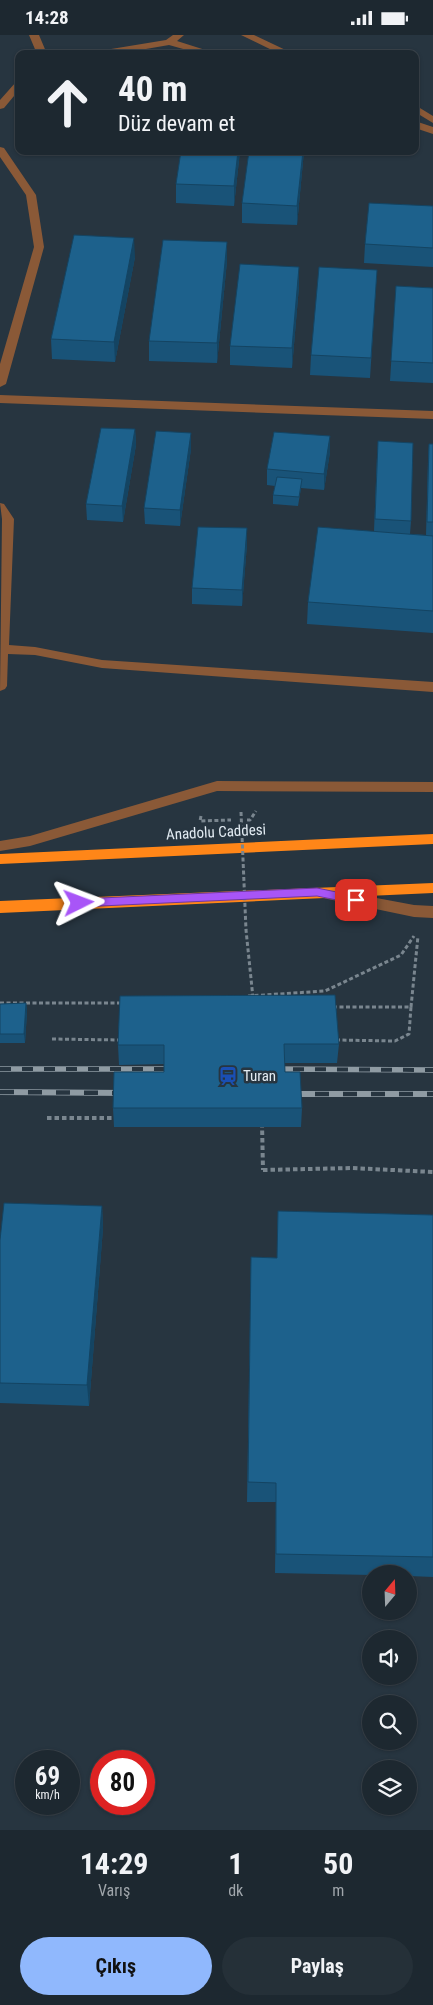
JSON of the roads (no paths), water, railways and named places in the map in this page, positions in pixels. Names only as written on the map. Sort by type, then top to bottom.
[{"type":"highway","name":"Anadolu Caddesi","points":[[0,859],[433,839]]},
{"type":"highway","points":[[0,907],[433,888]]},
{"type":"lane","points":[[34,35],[40,50]]},
{"type":"lane","points":[[169,42],[179,35]]},
{"type":"lane","points":[[246,35],[280,50]]},
{"type":"lane","points":[[122,50],[169,42],[198,50]]},
{"type":"lane","points":[[0,106],[15,89]]},
{"type":"lane","points":[[419,111],[433,120]]},
{"type":"lane","points":[[419,126],[433,131]]},
{"type":"lane","points":[[0,150],[31,195],[39,247],[0,384]]},
{"type":"lane","points":[[0,399],[433,415]]},
{"type":"lane","points":[[0,507],[8,519],[0,686]]},
{"type":"lane","points":[[3,649],[35,651],[102,664],[433,687]]},
{"type":"lane","points":[[0,846],[30,841],[217,786],[433,787]]},
{"type":"lane","points":[[317,892],[433,913]]},
{"type":"railway","points":[[0,1069],[178,1069]]},
{"type":"railway","points":[[271,1069],[433,1070]]},
{"type":"railway","points":[[0,1092],[127,1093]]},
{"type":"railway","points":[[287,1094],[433,1094]]},
{"type":"place","name":"Turan","points":[[228,1076]]}]
